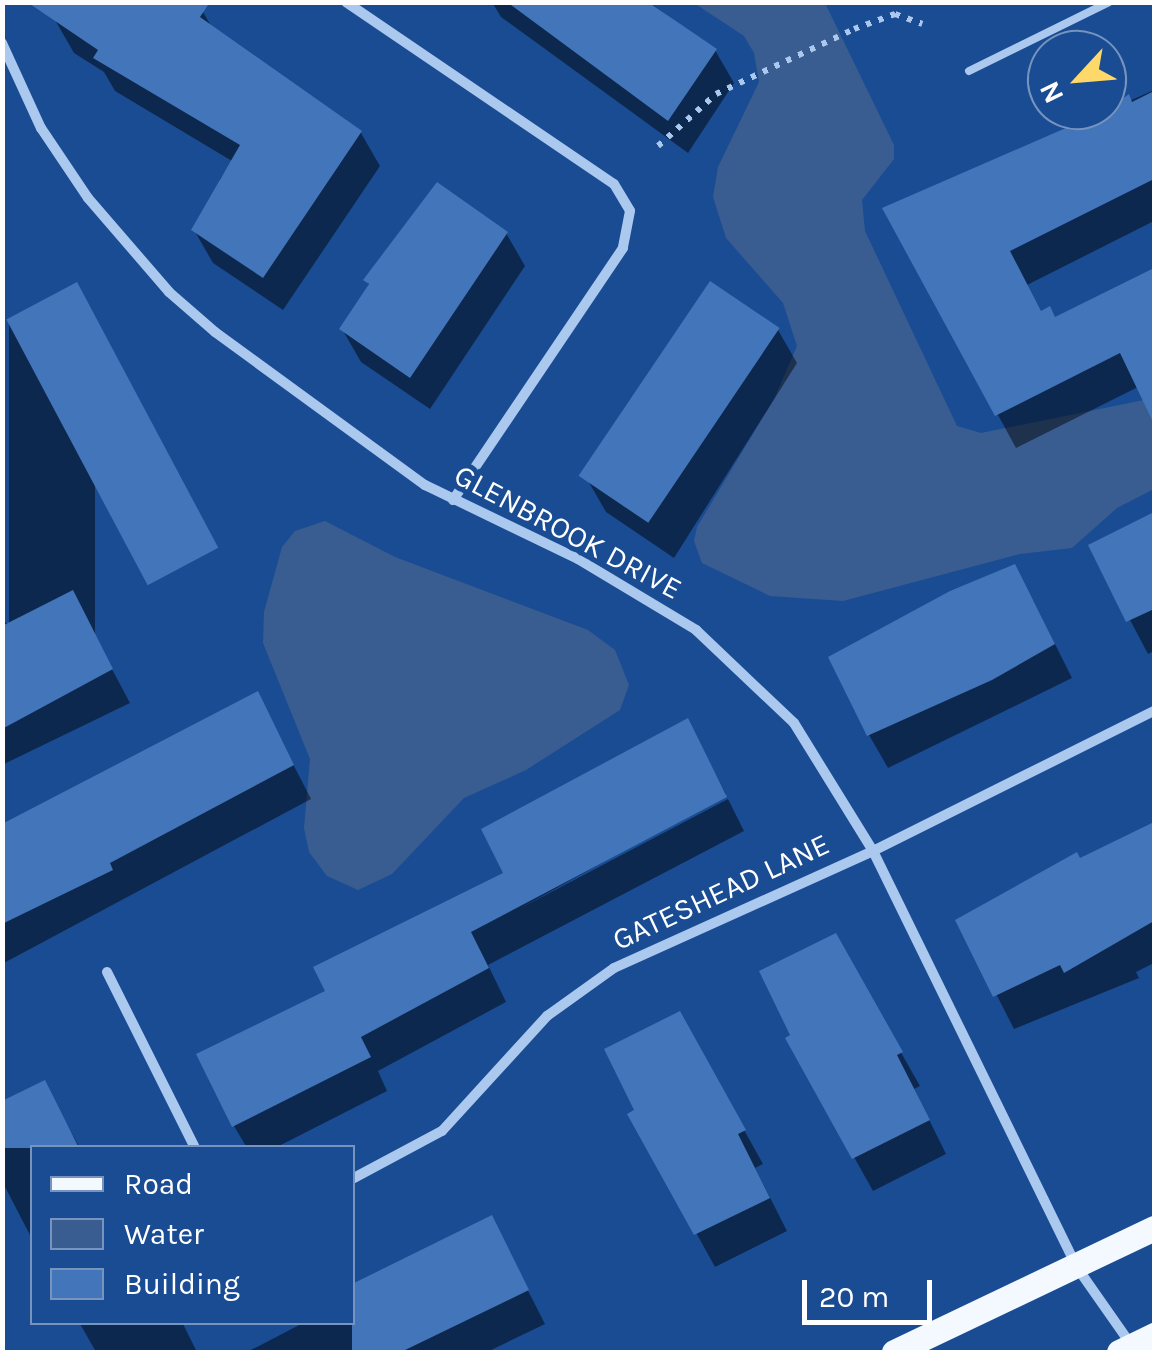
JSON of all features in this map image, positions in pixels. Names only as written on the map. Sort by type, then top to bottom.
[{"type":"main road","points":[[894,1352],[1154,1228]]},
{"type":"street","points":[[346,2],[614,184],[630,210],[623,248],[453,500]]},
{"type":"street","name":"GLENBROOK DRIVE","points":[[2,44],[20,90],[64,165],[169,292],[263,374],[453,500],[594,568],[732,658],[820,757],[873,851],[1076,1266],[1135,1347]]},
{"type":"street","name":"GATESHEAD LANE","points":[[355,1177],[442,1131],[517,1045],[590,984],[791,883],[873,851],[1154,711]]},
{"type":"street","points":[[107,972],[194,1145]]},
{"type":"lane","points":[[970,71],[1109,2]]},
{"type":"path","points":[[658,146],[698,106],[854,29],[895,14],[922,24]]},
{"type":"water","points":[[694,3],[825,3],[894,145],[894,159],[862,200],[865,231],[957,426],[981,433],[1154,398],[1154,489],[1117,508],[1072,548],[1020,554],[843,601],[770,596],[702,563],[694,541],[697,527],[774,399],[797,346],[783,303],[726,238],[713,197],[718,167],[759,82],[754,53],[744,36]]},
{"type":"water","points":[[325,521],[395,557],[588,630],[615,650],[629,685],[620,710],[526,770],[464,798],[392,874],[358,890],[327,876],[309,852],[304,828],[310,759],[263,643],[264,612],[282,547],[295,531]]},
{"type":"building","points":[[27,2],[210,2],[200,17],[362,131],[263,278],[191,230],[240,145],[93,58],[98,50]]},
{"type":"building","points":[[507,2],[648,2],[717,49],[668,121]]},
{"type":"building","points":[[1154,91],[1154,179],[1010,251],[1041,311],[1050,306],[1055,317],[1154,268],[1154,424],[1120,353],[995,416],[882,208],[1061,130],[1127,130],[1129,94],[1132,102]]},
{"type":"building","points":[[437,182],[508,232],[410,378],[339,329],[369,284],[363,280]]},
{"type":"building","points":[[710,281],[780,328],[648,523],[579,476]]},
{"type":"building","points":[[77,282],[218,548],[148,585],[6,320]]},
{"type":"building","points":[[1154,512],[1154,609],[1126,622],[1088,545]]},
{"type":"building","points":[[1015,564],[1055,644],[992,680],[867,736],[828,657],[950,591]]},
{"type":"building","points":[[73,590],[113,669],[2,729],[2,626]]},
{"type":"building","points":[[258,691],[294,765],[110,863],[113,870],[2,924],[2,824]]},
{"type":"building","points":[[688,718],[727,797],[471,932],[489,968],[361,1037],[371,1057],[232,1127],[196,1054],[325,991],[313,967],[503,873],[481,829]]},
{"type":"building","points":[[1154,822],[1154,921],[1064,973],[1060,965],[993,997],[955,920],[1077,852],[1080,858]]},
{"type":"building","points":[[836,933],[903,1052],[897,1055],[930,1120],[852,1159],[785,1038],[790,1035],[759,971]]},
{"type":"building","points":[[680,1011],[746,1130],[738,1134],[770,1198],[694,1235],[627,1114],[634,1110],[604,1049]]},
{"type":"building","points":[[45,1080],[78,1145],[2,1148],[2,1101]]},
{"type":"building","points":[[492,1215],[529,1290],[401,1352],[352,1352],[355,1283]]}]
